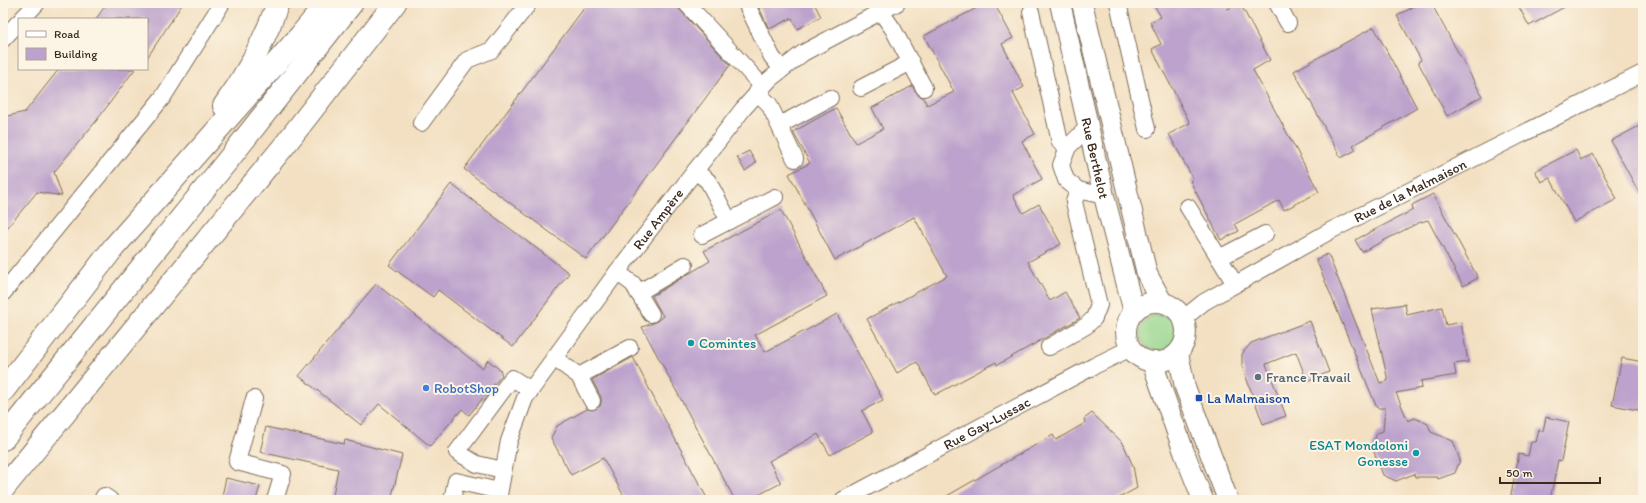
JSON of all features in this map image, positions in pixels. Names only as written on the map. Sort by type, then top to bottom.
[{"type":"highway","points":[[165,188],[194,146],[229,100],[268,30],[278,3]]},
{"type":"highway","points":[[3,391],[114,247],[300,36],[327,3]]},
{"type":"highway","points":[[3,439],[228,160],[352,3]]},
{"type":"highway","points":[[3,489],[284,146],[395,3]]},
{"type":"highway","points":[[7,500],[70,421],[94,379]]},
{"type":"main road","name":"Rue Berthelot","points":[[1060,3],[1104,196],[1134,312]]},
{"type":"main road","name":"Rue Berthelot","points":[[1082,3],[1147,274],[1162,302]]},
{"type":"main road","points":[[1162,302],[1176,309],[1184,318],[1186,339],[1178,353],[1172,358],[1164,361],[1152,362],[1141,358],[1131,348],[1126,333],[1127,325],[1134,312],[1147,304],[1162,302]]},
{"type":"main road","points":[[1178,353],[1185,387],[1228,500]]},
{"type":"main road","points":[[1152,362],[1203,500]]},
{"type":"street","points":[[23,18],[36,3]]},
{"type":"street","points":[[3,293],[163,97],[222,3]]},
{"type":"street","points":[[421,122],[467,60],[492,50],[529,3]]},
{"type":"street","points":[[686,3],[760,90],[780,125],[795,159]]},
{"type":"street","points":[[746,3],[772,57],[782,69]]},
{"type":"street","name":"Rue Ampère","points":[[499,495],[509,441],[525,398],[617,272],[743,108],[782,69],[804,53],[879,7],[897,3]]},
{"type":"street","points":[[1118,3],[1147,129]]},
{"type":"street","points":[[1277,3],[1288,23]]},
{"type":"street","points":[[879,7],[894,29],[924,88]]},
{"type":"street","points":[[1030,12],[1060,142],[1068,147]]},
{"type":"street","points":[[3,39],[18,23]]},
{"type":"street","points":[[861,88],[911,62]]},
{"type":"street","name":"Rue de la Malmaison","points":[[1184,318],[1204,302],[1330,231],[1643,73]]},
{"type":"street","points":[[780,125],[830,98]]},
{"type":"street","points":[[1088,127],[1068,147],[1061,165],[1066,180],[1078,190],[1104,196]]},
{"type":"street","points":[[695,171],[708,181],[730,221]]},
{"type":"street","points":[[1049,347],[1086,326],[1094,318],[1099,305],[1074,202],[1078,190]]},
{"type":"street","points":[[702,235],[775,197]]},
{"type":"street","points":[[1188,207],[1235,284]]},
{"type":"street","points":[[1219,258],[1265,234]]},
{"type":"street","points":[[638,293],[685,265]]},
{"type":"street","points":[[617,272],[633,284],[651,314]]},
{"type":"street","points":[[579,376],[630,348]]},
{"type":"street","name":"Rue Gay-Lussac","points":[[843,500],[1094,366],[1131,348]]},
{"type":"street","points":[[554,358],[579,376],[592,401]]},
{"type":"street","points":[[503,470],[477,464],[457,452],[512,378],[531,390]]},
{"type":"street","points":[[254,399],[237,462],[282,474],[275,500]]},
{"type":"street","points":[[452,500],[456,481],[499,495]]},
{"type":"street","points":[[102,500],[104,496],[110,500]]},
{"type":"green space","points":[[1162,315],[1171,320],[1175,326],[1175,340],[1171,346],[1162,351],[1154,351],[1145,346],[1141,340],[1140,329],[1145,320],[1151,316]]},
{"type":"building","points":[[107,3],[183,3],[148,56],[148,18],[97,18]]},
{"type":"building","points":[[588,3],[677,3],[679,9],[730,65],[586,259],[464,169]]},
{"type":"building","points":[[757,3],[814,3],[821,17],[797,29],[792,18],[769,29]]},
{"type":"building","points":[[986,3],[994,3],[1013,38],[1002,44],[1024,87],[1013,93],[1035,134],[1022,141],[1042,179],[1013,195],[1023,213],[1039,204],[1061,244],[1028,262],[1050,301],[1065,292],[1080,318],[997,365],[996,362],[935,395],[917,362],[897,373],[867,319],[947,276],[914,217],[835,260],[789,174],[810,163],[793,132],[836,108],[856,143],[883,129],[872,108],[912,86],[919,96],[923,97],[927,105],[954,92],[924,36]]},
{"type":"building","points":[[1153,3],[1224,3],[1228,9],[1240,3],[1270,60],[1253,70],[1319,192],[1284,210],[1279,200],[1235,224],[1239,231],[1221,240],[1190,181],[1193,179],[1169,134],[1190,123],[1152,49],[1161,44],[1150,22],[1161,17]]},
{"type":"building","points":[[1420,3],[1431,3],[1482,96],[1447,116],[1418,62],[1421,60],[1397,16]]},
{"type":"building","points":[[1517,3],[1572,3],[1529,26]]},
{"type":"building","points":[[1374,27],[1417,108],[1353,145],[1356,150],[1341,158],[1294,71]]},
{"type":"building","points":[[58,70],[134,70],[97,120],[54,172],[62,196],[37,192],[3,233],[3,117],[25,112]]},
{"type":"building","points":[[1643,124],[1643,200],[1611,141]]},
{"type":"building","points":[[1576,150],[1581,160],[1593,154],[1617,199],[1574,222],[1550,178],[1541,182],[1535,171]]},
{"type":"building","points":[[749,151],[756,163],[745,171],[737,157]]},
{"type":"building","points":[[451,184],[569,273],[513,347],[438,290],[433,297],[389,265]]},
{"type":"building","points":[[1433,194],[1478,278],[1463,286],[1428,220],[1418,223],[1362,252],[1355,240],[1413,210],[1412,205]]},
{"type":"building","points":[[781,210],[827,296],[755,335],[765,352],[837,314],[883,400],[862,411],[873,432],[830,455],[818,434],[769,461],[781,483],[749,500],[735,500],[642,327],[656,322],[663,316],[652,296],[710,261],[704,251]]},
{"type":"building","points":[[1328,254],[1380,383],[1388,381],[1372,309],[1405,304],[1407,315],[1442,307],[1446,325],[1461,322],[1468,362],[1454,364],[1456,375],[1421,381],[1422,388],[1396,393],[1408,421],[1415,418],[1428,424],[1431,432],[1453,441],[1460,460],[1455,473],[1438,479],[1437,477],[1415,477],[1414,474],[1396,481],[1383,475],[1372,447],[1377,433],[1383,431],[1385,408],[1377,408],[1316,259]]},
{"type":"building","points":[[376,284],[482,368],[488,360],[500,370],[502,375],[469,415],[462,409],[430,446],[379,404],[361,425],[299,376]]},
{"type":"building","name":"France Travail","points":[[1310,321],[1329,372],[1307,381],[1296,352],[1266,364],[1286,416],[1263,424],[1242,366],[1242,354],[1251,343]]},
{"type":"building","points":[[633,357],[708,500],[626,500],[603,458],[571,475],[551,438],[557,426],[587,409],[592,410],[600,406],[601,397],[592,380]]},
{"type":"building","points":[[1622,358],[1643,362],[1643,411],[1612,405]]},
{"type":"building","points":[[1092,413],[1123,443],[1133,466],[1137,488],[1115,500],[940,500],[1053,435],[1056,440],[1085,423],[1084,419]]},
{"type":"building","points":[[1546,417],[1569,422],[1561,461],[1558,460],[1550,500],[1510,500],[1519,454],[1528,456],[1531,442],[1536,442],[1539,430],[1543,431]]},
{"type":"building","points":[[266,427],[344,444],[345,440],[402,455],[391,500],[332,500],[338,469],[260,452]]},
{"type":"building","points":[[226,478],[260,486],[256,500],[221,500]]},
{"type":"place","name":"Comintes","points":[[691,343]]},
{"type":"place","name":"France Travail","points":[[1258,377]]},
{"type":"place","name":"RobotShop","points":[[426,388]]},
{"type":"place","name":"La Malmaison","points":[[1199,398]]},
{"type":"place","name":"ESAT Mondoloni Gonesse","points":[[1416,453]]}]
